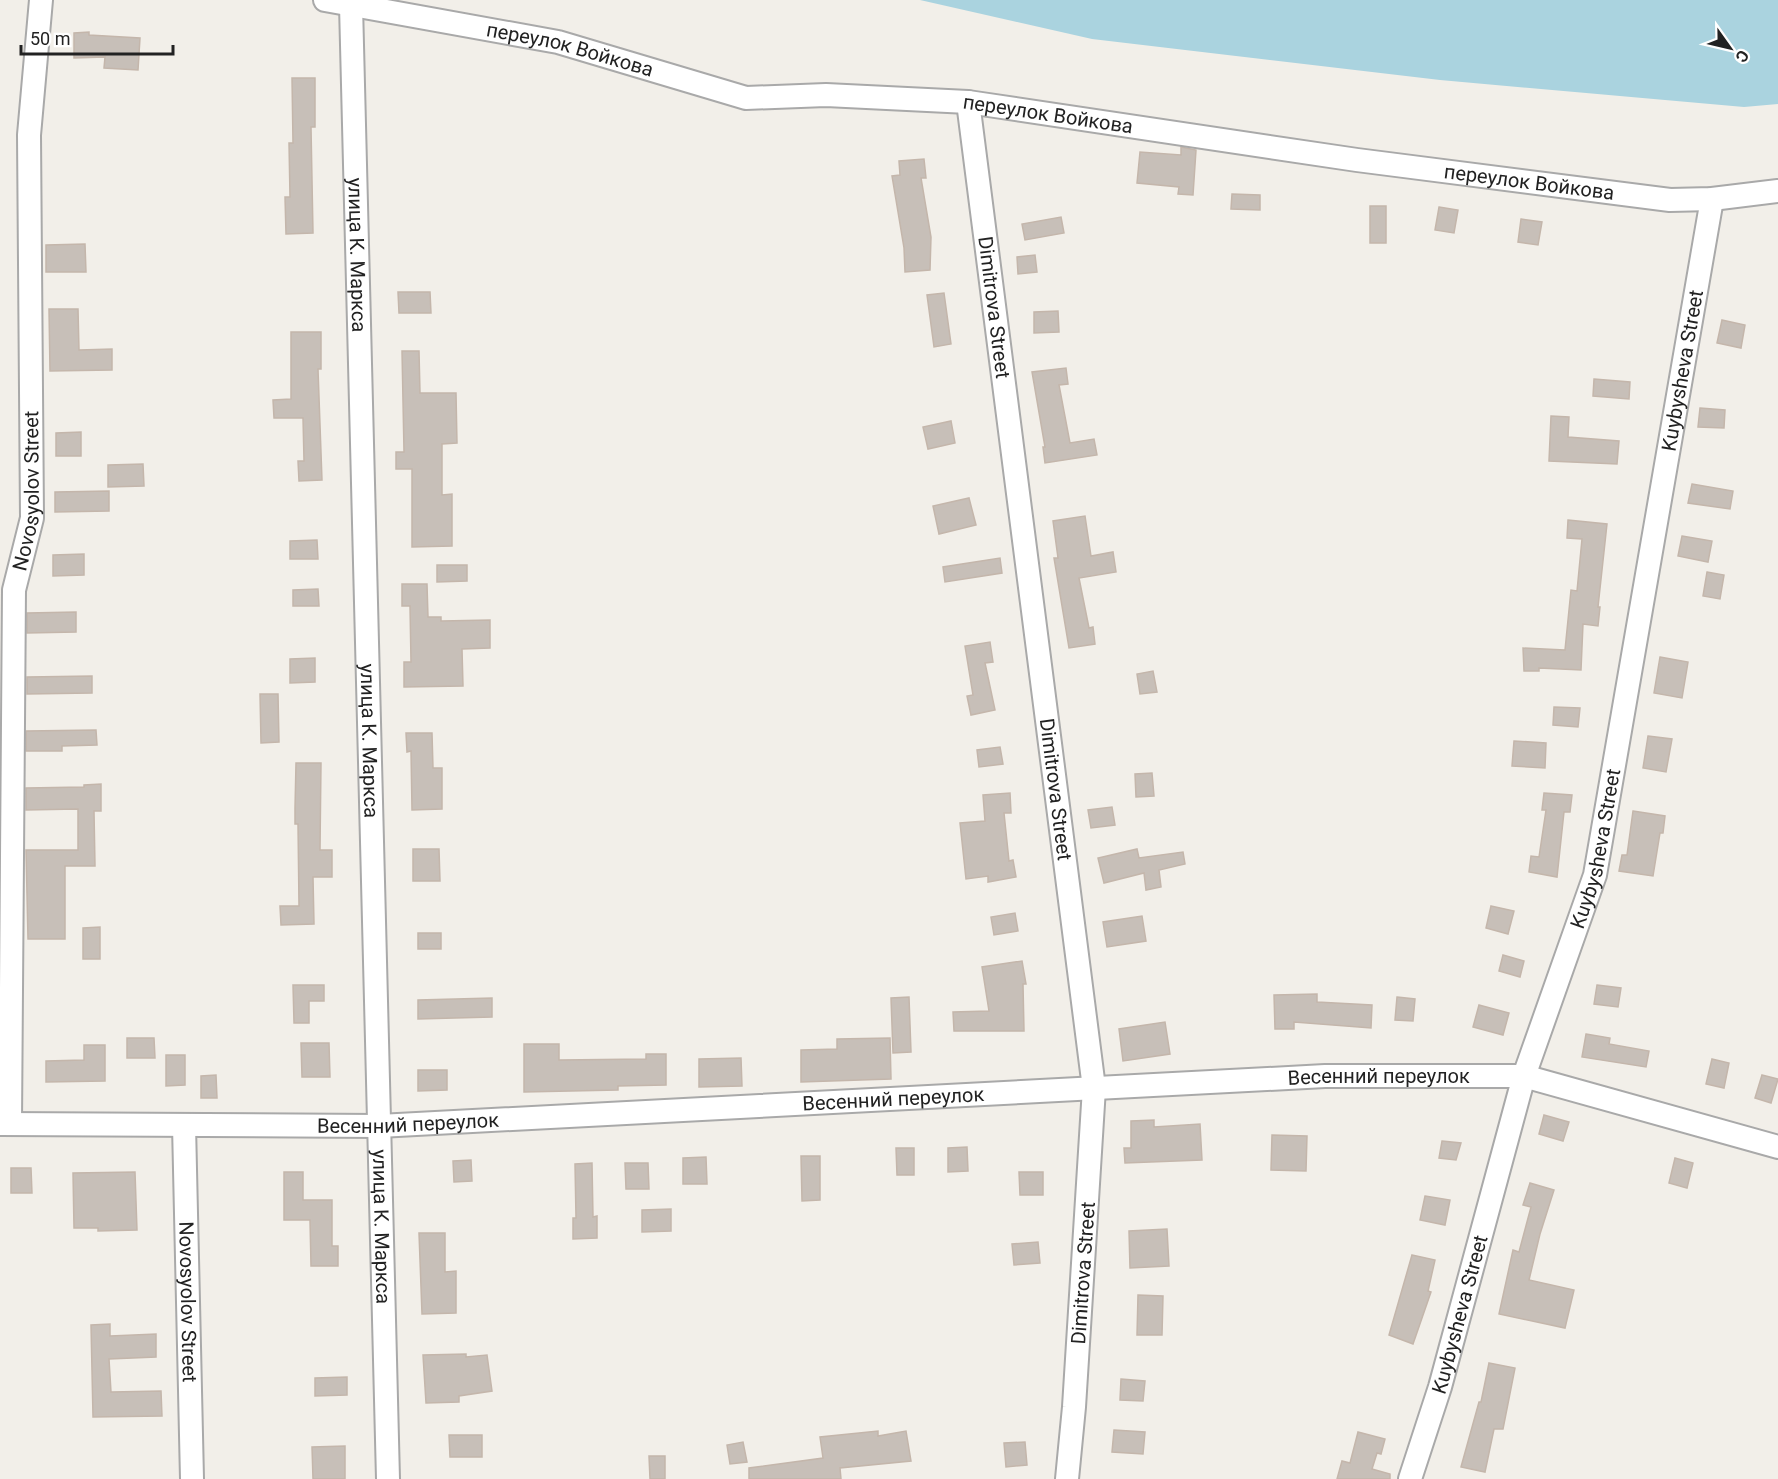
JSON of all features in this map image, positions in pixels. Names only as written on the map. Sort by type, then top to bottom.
[{"type":"street","name":"Novosyolov Street","points":[[5,1124],[14,590],[32,518],[29,135],[41,0]]},
{"type":"street","name":"переулок Войкова","points":[[326,0],[558,42],[746,98],[826,95],[968,102],[1415,167],[1670,200],[1712,199],[1778,191]]},
{"type":"street","name":"улица К. Маркса","points":[[351,5],[388,1479]]},
{"type":"street","name":"Dimitrova Street","points":[[968,102],[1094,1088],[1075,1384],[1066,1479]]},
{"type":"street","name":"Kuybysheva Street","points":[[1410,1479],[1440,1387],[1524,1076],[1594,875],[1712,199]]},
{"type":"street","name":"Весенний переулок","points":[[5,1124],[379,1126],[1325,1076],[1524,1076],[1778,1147]]},
{"type":"street","name":"Novosyolov Street","points":[[184,1125],[192,1479]]},
{"type":"water","points":[[920,0],[1778,0],[1778,104],[1744,107],[1440,80],[1092,39]]},
{"type":"building","points":[[89,32],[89,35],[140,38],[138,70],[104,68],[105,57],[74,58],[74,33]]},
{"type":"building","points":[[292,78],[315,78],[315,127],[311,127],[313,233],[286,234],[285,197],[290,197],[289,143],[293,143]]},
{"type":"building","points":[[1181,147],[1196,150],[1193,195],[1178,194],[1179,187],[1137,183],[1140,152],[1181,155]]},
{"type":"building","points":[[924,159],[926,178],[921,178],[931,237],[930,270],[905,272],[904,248],[892,176],[900,175],[899,161]]},
{"type":"building","points":[[1232,194],[1260,195],[1260,210],[1231,209]]},
{"type":"building","points":[[1370,206],[1386,206],[1386,243],[1370,243]]},
{"type":"building","points":[[1439,207],[1458,210],[1454,233],[1435,230]]},
{"type":"building","points":[[1061,217],[1064,233],[1025,240],[1022,224]]},
{"type":"building","points":[[1521,219],[1542,222],[1538,245],[1518,242]]},
{"type":"building","points":[[85,244],[86,272],[46,272],[46,245]]},
{"type":"building","points":[[1035,255],[1037,272],[1018,274],[1017,257]]},
{"type":"building","points":[[398,292],[430,292],[431,313],[399,313]]},
{"type":"building","points":[[944,293],[951,344],[934,347],[927,295]]},
{"type":"building","points":[[49,309],[78,309],[79,350],[112,349],[112,370],[50,371]]},
{"type":"building","points":[[1058,311],[1059,332],[1034,333],[1034,312]]},
{"type":"building","points":[[1722,320],[1745,325],[1741,348],[1717,343]]},
{"type":"building","points":[[291,332],[321,332],[321,369],[318,369],[322,480],[299,481],[298,461],[304,461],[303,418],[274,418],[273,400],[291,399]]},
{"type":"building","points":[[402,351],[419,351],[420,393],[456,393],[457,443],[442,444],[442,495],[452,494],[452,546],[412,547],[412,469],[396,469],[396,452],[404,452]]},
{"type":"building","points":[[1066,368],[1068,384],[1059,385],[1070,443],[1094,439],[1097,455],[1045,463],[1043,447],[1045,447],[1032,372]]},
{"type":"building","points":[[1594,379],[1630,382],[1629,399],[1593,396]]},
{"type":"building","points":[[1700,408],[1725,410],[1724,428],[1698,427]]},
{"type":"building","points":[[1551,416],[1569,417],[1568,437],[1619,441],[1617,464],[1549,461]]},
{"type":"building","points":[[951,421],[955,443],[928,449],[923,427]]},
{"type":"building","points":[[81,432],[81,456],[56,456],[56,433]]},
{"type":"building","points":[[143,464],[144,486],[108,487],[108,465]]},
{"type":"building","points":[[1692,484],[1733,491],[1730,509],[1688,503]]},
{"type":"building","points":[[109,491],[109,511],[55,512],[55,492]]},
{"type":"building","points":[[969,498],[976,525],[939,534],[933,506]]},
{"type":"building","points":[[1085,516],[1091,556],[1113,552],[1116,572],[1079,578],[1089,628],[1093,627],[1095,644],[1069,648],[1054,558],[1058,558],[1053,521]]},
{"type":"building","points":[[1568,520],[1607,524],[1598,626],[1583,624],[1581,670],[1539,668],[1539,671],[1524,671],[1523,648],[1565,650],[1571,590],[1577,591],[1582,539],[1567,538]]},
{"type":"building","points":[[1682,536],[1712,541],[1708,562],[1678,556]]},
{"type":"building","points":[[317,540],[318,559],[290,559],[290,541]]},
{"type":"building","points":[[84,554],[84,575],[53,576],[53,555]]},
{"type":"building","points":[[1000,558],[1002,573],[945,582],[943,567]]},
{"type":"building","points":[[437,565],[467,565],[467,581],[437,582]]},
{"type":"building","points":[[1707,572],[1724,575],[1720,599],[1703,596]]},
{"type":"building","points":[[402,584],[427,584],[428,617],[441,617],[441,621],[490,620],[490,648],[462,649],[463,686],[404,687],[404,662],[411,662],[410,606],[402,606]]},
{"type":"building","points":[[318,589],[319,606],[293,606],[293,590]]},
{"type":"building","points":[[76,612],[76,632],[27,633],[27,613]]},
{"type":"building","points":[[990,642],[993,662],[985,663],[995,710],[971,715],[967,696],[973,695],[965,646]]},
{"type":"building","points":[[1660,657],[1688,662],[1682,698],[1654,693]]},
{"type":"building","points":[[315,658],[315,682],[290,683],[290,659]]},
{"type":"building","points":[[1153,671],[1157,692],[1140,694],[1137,674]]},
{"type":"building","points":[[92,676],[92,693],[27,694],[27,677]]},
{"type":"building","points":[[260,694],[278,694],[279,742],[261,743]]},
{"type":"building","points":[[1554,707],[1580,708],[1578,727],[1553,725]]},
{"type":"building","points":[[96,730],[97,745],[62,746],[62,751],[26,751],[26,731]]},
{"type":"building","points":[[406,733],[432,733],[433,768],[442,768],[442,809],[412,810],[411,751],[407,752]]},
{"type":"building","points":[[1648,736],[1672,739],[1666,772],[1643,768]]},
{"type":"building","points":[[1514,741],[1546,743],[1545,768],[1512,766]]},
{"type":"building","points":[[1000,747],[1003,764],[979,767],[977,750]]},
{"type":"building","points":[[296,763],[321,763],[320,850],[332,850],[332,877],[313,877],[314,924],[281,925],[280,906],[299,906],[298,824],[295,824]]},
{"type":"building","points":[[1152,773],[1154,796],[1136,797],[1135,774]]},
{"type":"building","points":[[101,784],[101,811],[94,811],[95,866],[65,866],[65,939],[28,939],[26,850],[78,850],[78,809],[26,810],[26,788],[84,787],[84,785]]},
{"type":"building","points":[[1010,793],[1011,813],[1004,813],[1009,861],[1013,860],[1016,877],[988,882],[988,876],[966,879],[960,823],[985,821],[983,795]]},
{"type":"building","points":[[1544,793],[1572,795],[1570,812],[1564,812],[1557,877],[1529,872],[1531,856],[1539,857],[1546,810],[1542,810]]},
{"type":"building","points":[[1112,807],[1115,825],[1091,828],[1088,810]]},
{"type":"building","points":[[1633,811],[1665,816],[1653,876],[1619,871],[1622,855],[1627,855]]},
{"type":"building","points":[[413,849],[439,849],[440,881],[413,881]]},
{"type":"building","points":[[1137,849],[1139,858],[1183,852],[1185,864],[1159,870],[1161,887],[1146,890],[1144,873],[1104,883],[1098,858]]},
{"type":"building","points":[[1491,906],[1514,911],[1508,934],[1486,928]]},
{"type":"building","points":[[1015,913],[1018,931],[994,935],[991,917]]},
{"type":"building","points":[[1142,916],[1146,941],[1107,947],[1103,922]]},
{"type":"building","points":[[100,927],[100,959],[83,959],[83,928]]},
{"type":"building","points":[[418,933],[441,933],[441,949],[418,949]]},
{"type":"building","points":[[1503,955],[1524,961],[1520,977],[1499,971]]},
{"type":"building","points":[[1022,961],[1026,984],[1023,984],[1024,1031],[954,1031],[953,1012],[989,1011],[982,967]]},
{"type":"building","points":[[293,985],[324,985],[324,1001],[309,1001],[309,1023],[294,1023]]},
{"type":"building","points":[[1597,985],[1621,988],[1618,1007],[1594,1004]]},
{"type":"building","points":[[1317,994],[1317,1002],[1372,1005],[1371,1028],[1294,1022],[1294,1029],[1275,1029],[1274,995]]},
{"type":"building","points":[[909,997],[911,1052],[893,1053],[891,998]]},
{"type":"building","points":[[1397,997],[1415,999],[1413,1021],[1395,1020]]},
{"type":"building","points":[[492,998],[492,1017],[418,1019],[418,1000]]},
{"type":"building","points":[[1479,1005],[1509,1013],[1503,1035],[1473,1027]]},
{"type":"building","points":[[1165,1022],[1170,1054],[1123,1061],[1119,1029]]},
{"type":"building","points":[[1586,1034],[1610,1038],[1609,1044],[1649,1051],[1646,1067],[1582,1057]]},
{"type":"building","points":[[127,1038],[154,1038],[155,1058],[127,1058]]},
{"type":"building","points":[[890,1038],[891,1079],[801,1082],[801,1050],[837,1049],[837,1039]]},
{"type":"building","points":[[301,1043],[329,1043],[330,1077],[302,1077]]},
{"type":"building","points":[[524,1044],[559,1044],[559,1060],[646,1059],[646,1054],[666,1054],[666,1085],[618,1086],[618,1090],[524,1092]]},
{"type":"building","points":[[84,1045],[105,1045],[105,1081],[46,1082],[46,1061],[84,1060]]},
{"type":"building","points":[[166,1055],[185,1055],[185,1085],[166,1086]]},
{"type":"building","points":[[741,1058],[742,1086],[699,1087],[699,1059]]},
{"type":"building","points":[[1712,1059],[1729,1063],[1724,1088],[1706,1084]]},
{"type":"building","points":[[418,1070],[447,1070],[447,1090],[418,1091]]},
{"type":"building","points":[[216,1075],[217,1098],[201,1098],[201,1076]]},
{"type":"building","points":[[1762,1075],[1778,1079],[1771,1103],[1755,1098]]},
{"type":"building","points":[[1544,1115],[1569,1122],[1563,1141],[1539,1134]]},
{"type":"building","points":[[1154,1120],[1154,1127],[1200,1124],[1202,1160],[1125,1163],[1124,1148],[1131,1148],[1131,1121]]},
{"type":"building","points":[[1272,1135],[1307,1136],[1306,1171],[1271,1170]]},
{"type":"building","points":[[1442,1141],[1461,1143],[1456,1160],[1439,1158]]},
{"type":"building","points":[[967,1147],[968,1171],[948,1172],[948,1148]]},
{"type":"building","points":[[896,1148],[914,1148],[914,1175],[897,1175]]},
{"type":"building","points":[[801,1156],[820,1156],[820,1200],[802,1201]]},
{"type":"building","points":[[706,1157],[707,1184],[683,1184],[683,1158]]},
{"type":"building","points":[[1675,1158],[1693,1163],[1687,1188],[1669,1183]]},
{"type":"building","points":[[471,1160],[472,1181],[454,1182],[453,1161]]},
{"type":"building","points":[[592,1163],[593,1217],[597,1216],[597,1238],[573,1239],[573,1218],[576,1218],[575,1164]]},
{"type":"building","points":[[625,1163],[648,1163],[649,1189],[626,1189]]},
{"type":"building","points":[[11,1168],[31,1168],[32,1193],[11,1193]]},
{"type":"building","points":[[135,1172],[137,1230],[98,1231],[98,1228],[74,1228],[73,1173]]},
{"type":"building","points":[[284,1172],[303,1172],[303,1200],[332,1200],[332,1246],[338,1246],[338,1266],[311,1266],[310,1220],[284,1220]]},
{"type":"building","points":[[1019,1172],[1043,1172],[1043,1195],[1020,1195]]},
{"type":"building","points":[[1530,1183],[1554,1190],[1529,1280],[1574,1290],[1565,1328],[1499,1314],[1513,1250],[1519,1252],[1531,1207],[1523,1205]]},
{"type":"building","points":[[1425,1196],[1450,1200],[1445,1225],[1420,1220]]},
{"type":"building","points":[[671,1209],[671,1231],[642,1232],[642,1210]]},
{"type":"building","points":[[1167,1229],[1169,1266],[1130,1268],[1129,1231]]},
{"type":"building","points":[[419,1233],[445,1233],[445,1272],[456,1271],[456,1313],[422,1314]]},
{"type":"building","points":[[1038,1242],[1040,1263],[1014,1265],[1012,1244]]},
{"type":"building","points":[[1412,1255],[1435,1260],[1428,1291],[1431,1292],[1413,1344],[1389,1335]]},
{"type":"building","points":[[1138,1295],[1163,1296],[1162,1335],[1137,1335]]},
{"type":"building","points":[[110,1324],[110,1336],[156,1334],[156,1357],[109,1359],[111,1392],[161,1391],[162,1416],[93,1417],[91,1325]]},
{"type":"building","points":[[466,1354],[466,1357],[487,1355],[492,1391],[459,1396],[459,1402],[426,1403],[423,1355]]},
{"type":"building","points":[[1489,1363],[1515,1368],[1503,1429],[1494,1429],[1485,1472],[1461,1467],[1479,1402],[1481,1402]]},
{"type":"building","points":[[347,1377],[347,1395],[315,1396],[315,1378]]},
{"type":"building","points":[[1121,1379],[1145,1381],[1143,1401],[1120,1400]]},
{"type":"building","points":[[1114,1430],[1145,1432],[1143,1454],[1112,1452]]},
{"type":"building","points":[[878,1431],[878,1436],[906,1431],[911,1461],[840,1468],[841,1479],[749,1479],[749,1468],[823,1458],[820,1437]]},
{"type":"building","points":[[1358,1432],[1385,1439],[1381,1454],[1377,1453],[1372,1469],[1390,1474],[1390,1479],[1337,1479],[1342,1461],[1350,1463]]},
{"type":"building","points":[[449,1435],[482,1435],[482,1457],[450,1457]]},
{"type":"building","points":[[743,1442],[747,1462],[730,1464],[727,1445]]},
{"type":"building","points":[[1025,1442],[1027,1465],[1006,1467],[1004,1443]]},
{"type":"building","points":[[345,1446],[345,1479],[313,1479],[312,1447]]},
{"type":"building","points":[[649,1456],[665,1456],[665,1479],[650,1479]]}]
